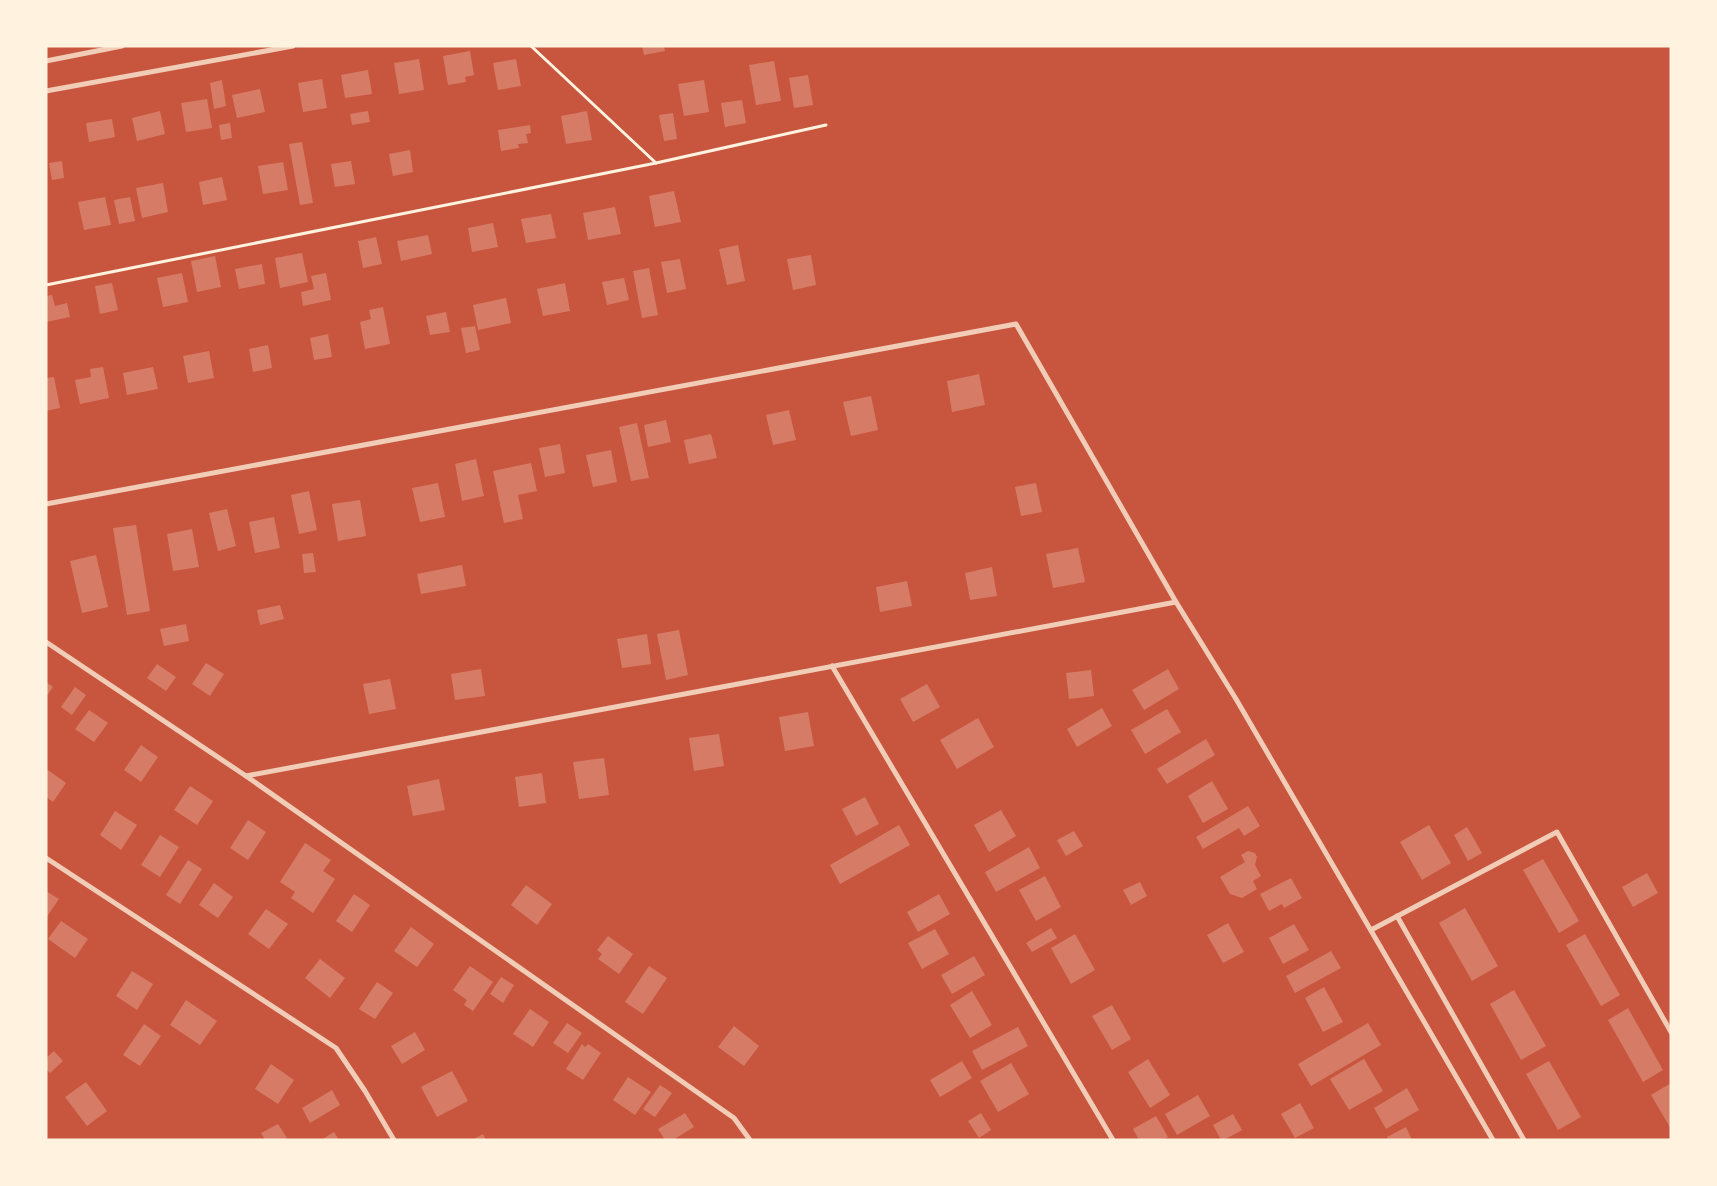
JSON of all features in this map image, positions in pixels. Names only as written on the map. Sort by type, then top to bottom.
[{"type":"street","points":[[46,61],[102,48],[122,46]]},
{"type":"street","points":[[46,91],[292,46]]},
{"type":"street","points":[[46,504],[1016,324],[1176,602],[1236,699],[1493,1140]]},
{"type":"street","points":[[246,776],[1176,602]]},
{"type":"street","points":[[46,642],[246,776],[734,1118],[750,1140]]},
{"type":"street","points":[[832,666],[1113,1140]]},
{"type":"street","points":[[1371,930],[1557,832],[1671,1032]]},
{"type":"street","points":[[46,858],[336,1048],[366,1091],[394,1140]]},
{"type":"street","points":[[1397,916],[1524,1140]]},
{"type":"path","points":[[531,46],[656,163]]},
{"type":"path","points":[[46,285],[656,163],[826,125]]},
{"type":"building","points":[[642,46],[664,46],[665,51],[644,55]]},
{"type":"building","points":[[470,51],[474,75],[465,77],[466,82],[448,85],[443,56]]},
{"type":"building","points":[[419,59],[424,90],[399,94],[394,63]]},
{"type":"building","points":[[516,59],[521,86],[498,90],[493,63]]},
{"type":"building","points":[[774,61],[781,101],[756,105],[749,65]]},
{"type":"building","points":[[368,70],[372,94],[345,98],[341,75]]},
{"type":"building","points":[[808,75],[813,105],[794,108],[789,78]]},
{"type":"building","points":[[322,79],[327,108],[303,112],[298,83]]},
{"type":"building","points":[[222,80],[226,106],[214,109],[210,83]]},
{"type":"building","points":[[704,80],[709,112],[684,116],[678,84]]},
{"type":"building","points":[[260,89],[265,112],[237,118],[232,95]]},
{"type":"building","points":[[207,99],[212,128],[186,132],[181,103]]},
{"type":"building","points":[[742,100],[746,123],[725,127],[721,103]]},
{"type":"building","points":[[160,111],[165,134],[137,141],[132,118]]},
{"type":"building","points":[[368,111],[370,122],[352,125],[350,114]]},
{"type":"building","points":[[587,111],[592,140],[566,144],[561,116]]},
{"type":"building","points":[[673,113],[677,139],[664,141],[659,115]]},
{"type":"building","points":[[112,119],[115,137],[89,142],[86,123]]},
{"type":"building","points":[[230,123],[232,138],[221,140],[219,125]]},
{"type":"building","points":[[530,125],[531,133],[526,134],[528,143],[518,144],[519,148],[501,151],[498,130]]},
{"type":"building","points":[[302,142],[313,203],[300,205],[289,144]]},
{"type":"building","points":[[410,150],[413,172],[393,176],[389,154]]},
{"type":"building","points":[[62,161],[64,178],[52,180],[49,163]]},
{"type":"building","points":[[351,161],[355,184],[335,187],[331,164]]},
{"type":"building","points":[[283,162],[288,190],[263,194],[258,166]]},
{"type":"building","points":[[222,177],[227,200],[203,205],[199,182]]},
{"type":"building","points":[[163,183],[168,212],[142,218],[136,188]]},
{"type":"building","points":[[674,191],[681,222],[655,227],[649,196]]},
{"type":"building","points":[[105,197],[111,225],[84,230],[78,202]]},
{"type":"building","points":[[130,197],[135,221],[119,224],[114,200]]},
{"type":"building","points":[[615,207],[621,234],[588,240],[583,213]]},
{"type":"building","points":[[551,214],[556,238],[526,243],[521,219]]},
{"type":"building","points":[[493,223],[498,247],[472,252],[468,228]]},
{"type":"building","points":[[428,235],[432,254],[401,261],[397,241]]},
{"type":"building","points":[[376,237],[382,264],[363,268],[358,241]]},
{"type":"building","points":[[738,245],[745,281],[727,285],[719,249]]},
{"type":"building","points":[[302,253],[308,282],[280,288],[275,258]]},
{"type":"building","points":[[811,255],[816,285],[793,290],[787,259]]},
{"type":"building","points":[[215,256],[221,287],[197,292],[191,261]]},
{"type":"building","points":[[680,259],[686,289],[667,293],[661,262]]},
{"type":"building","points":[[262,264],[265,284],[239,289],[235,269]]},
{"type":"building","points":[[649,268],[658,315],[642,318],[633,271]]},
{"type":"building","points":[[182,273],[188,302],[163,307],[157,278]]},
{"type":"building","points":[[326,273],[331,300],[303,306],[301,292],[314,289],[311,276]]},
{"type":"building","points":[[624,278],[629,300],[607,305],[602,282]]},
{"type":"building","points":[[112,283],[118,310],[100,314],[95,286]]},
{"type":"building","points":[[565,283],[570,311],[543,316],[537,289]]},
{"type":"building","points":[[52,295],[55,306],[67,303],[70,317],[46,322],[46,296]]},
{"type":"building","points":[[506,298],[511,323],[478,330],[473,305]]},
{"type":"building","points":[[383,307],[390,344],[365,349],[360,322],[371,319],[369,310]]},
{"type":"building","points":[[446,312],[450,332],[430,335],[426,316]]},
{"type":"building","points":[[475,326],[480,350],[466,353],[461,328]]},
{"type":"building","points":[[328,334],[332,357],[314,360],[310,338]]},
{"type":"building","points":[[268,345],[272,368],[253,372],[249,349]]},
{"type":"building","points":[[209,351],[214,378],[188,383],[183,356]]},
{"type":"building","points":[[103,367],[109,398],[80,404],[75,380],[91,377],[90,369]]},
{"type":"building","points":[[153,367],[158,389],[127,395],[123,373]]},
{"type":"building","points":[[979,374],[985,405],[952,412],[947,381]]},
{"type":"building","points":[[54,377],[60,408],[46,411],[46,378]]},
{"type":"building","points":[[871,396],[878,430],[851,436],[843,402]]},
{"type":"building","points":[[789,410],[796,440],[773,445],[766,415]]},
{"type":"building","points":[[666,420],[671,442],[648,447],[644,425]]},
{"type":"building","points":[[637,423],[649,478],[631,481],[619,427]]},
{"type":"building","points":[[711,434],[717,458],[689,464],[684,440]]},
{"type":"building","points":[[560,444],[565,473],[545,477],[539,448]]},
{"type":"building","points":[[611,450],[617,482],[593,487],[586,455]]},
{"type":"building","points":[[476,459],[484,496],[462,501],[455,464]]},
{"type":"building","points":[[531,463],[537,491],[518,495],[523,519],[504,523],[493,471]]},
{"type":"building","points":[[438,483],[445,517],[420,522],[412,488]]},
{"type":"building","points":[[1036,483],[1042,512],[1021,516],[1015,487]]},
{"type":"building","points":[[309,491],[317,530],[299,534],[291,495]]},
{"type":"building","points":[[360,500],[366,536],[338,541],[332,504]]},
{"type":"building","points":[[227,509],[236,546],[218,551],[209,513]]},
{"type":"building","points":[[274,517],[280,548],[255,553],[249,522]]},
{"type":"building","points":[[136,525],[150,611],[127,615],[113,528]]},
{"type":"building","points":[[192,529],[199,567],[173,571],[167,534]]},
{"type":"building","points":[[1078,548],[1085,582],[1053,588],[1046,554]]},
{"type":"building","points":[[313,553],[316,572],[304,573],[302,554]]},
{"type":"building","points":[[96,555],[108,607],[82,613],[70,561]]},
{"type":"building","points":[[462,565],[466,586],[421,594],[417,574]]},
{"type":"building","points":[[992,567],[997,596],[970,600],[965,573]]},
{"type":"building","points":[[907,581],[912,606],[880,612],[876,587]]},
{"type":"building","points":[[280,605],[284,619],[260,625],[257,610]]},
{"type":"building","points":[[186,624],[189,641],[164,646],[160,629]]},
{"type":"building","points":[[679,630],[688,675],[666,680],[657,634]]},
{"type":"building","points":[[647,634],[651,664],[622,668],[617,639]]},
{"type":"building","points":[[206,663],[224,674],[210,696],[192,684]]},
{"type":"building","points":[[157,664],[176,677],[166,691],[147,678]]},
{"type":"building","points":[[481,669],[485,696],[455,700],[451,674]]},
{"type":"building","points":[[1168,669],[1179,689],[1144,710],[1132,690]]},
{"type":"building","points":[[1091,670],[1094,696],[1069,699],[1066,673]]},
{"type":"building","points":[[390,679],[396,709],[369,714],[363,684]]},
{"type":"building","points":[[46,682],[53,687],[46,697]]},
{"type":"building","points":[[927,684],[940,707],[913,722],[900,699]]},
{"type":"building","points":[[75,687],[86,695],[72,715],[61,707]]},
{"type":"building","points":[[1102,708],[1112,726],[1077,747],[1067,729]]},
{"type":"building","points":[[1167,709],[1181,732],[1145,754],[1131,730]]},
{"type":"building","points":[[89,710],[108,723],[94,742],[75,729]]},
{"type":"building","points":[[808,712],[814,746],[785,751],[779,717]]},
{"type":"building","points":[[978,718],[994,747],[957,769],[940,740]]},
{"type":"building","points":[[719,734],[724,766],[694,771],[689,738]]},
{"type":"building","points":[[1206,739],[1215,755],[1167,784],[1157,769]]},
{"type":"building","points":[[141,745],[158,757],[141,782],[124,770]]},
{"type":"building","points":[[604,758],[609,795],[579,799],[573,762]]},
{"type":"building","points":[[48,770],[66,783],[53,802],[46,797],[46,772]]},
{"type":"building","points":[[542,773],[546,803],[519,807],[515,777]]},
{"type":"building","points":[[439,779],[445,810],[413,816],[407,786]]},
{"type":"building","points":[[1212,781],[1228,809],[1203,823],[1188,796]]},
{"type":"building","points":[[190,786],[213,801],[197,825],[174,810]]},
{"type":"building","points":[[865,797],[879,824],[856,836],[842,809]]},
{"type":"building","points":[[1248,806],[1260,826],[1244,836],[1239,828],[1203,849],[1196,837]]},
{"type":"building","points":[[1001,810],[1016,836],[989,852],[974,825]]},
{"type":"building","points":[[115,811],[137,825],[121,850],[100,835]]},
{"type":"building","points":[[248,820],[266,832],[248,860],[230,848]]},
{"type":"building","points":[[899,825],[910,845],[840,884],[830,865]]},
{"type":"building","points":[[1429,825],[1451,863],[1422,880],[1400,842]]},
{"type":"building","points":[[1467,827],[1482,853],[1468,861],[1454,835]]},
{"type":"building","points":[[1074,831],[1083,846],[1066,856],[1057,840]]},
{"type":"building","points":[[160,835],[179,847],[160,877],[141,865]]},
{"type":"building","points":[[305,843],[331,860],[323,871],[335,879],[313,913],[291,898],[295,892],[280,882]]},
{"type":"building","points":[[1029,847],[1040,868],[996,892],[985,872]]},
{"type":"building","points":[[1248,851],[1255,853],[1257,857],[1255,865],[1261,876],[1253,881],[1257,889],[1242,898],[1230,894],[1220,877],[1245,862],[1241,855]]},
{"type":"building","points":[[1543,859],[1579,921],[1559,933],[1523,870]]},
{"type":"building","points":[[188,860],[202,869],[180,904],[166,895]]},
{"type":"building","points":[[1647,873],[1658,893],[1633,907],[1622,887]]},
{"type":"building","points":[[1045,876],[1061,907],[1036,921],[1019,890]]},
{"type":"building","points":[[1291,878],[1302,898],[1284,908],[1282,904],[1269,911],[1260,894]]},
{"type":"building","points":[[1140,882],[1147,896],[1131,905],[1123,890]]},
{"type":"building","points":[[214,883],[233,897],[218,918],[199,905]]},
{"type":"building","points":[[526,885],[552,904],[537,925],[511,905]]},
{"type":"building","points":[[46,891],[59,899],[46,918]]},
{"type":"building","points":[[354,894],[370,905],[352,932],[336,921]]},
{"type":"building","points":[[939,894],[950,914],[918,932],[907,912]]},
{"type":"building","points":[[1465,908],[1498,966],[1472,981],[1439,923]]},
{"type":"building","points":[[266,909],[288,924],[269,949],[248,934]]},
{"type":"building","points":[[61,921],[88,939],[75,958],[48,939]]},
{"type":"building","points":[[1228,923],[1244,952],[1223,963],[1207,935]]},
{"type":"building","points":[[1294,924],[1309,950],[1283,964],[1269,938]]},
{"type":"building","points":[[411,927],[434,944],[417,967],[394,951]]},
{"type":"building","points":[[1051,928],[1057,938],[1032,952],[1026,943]]},
{"type":"building","points":[[935,929],[949,954],[922,969],[908,943]]},
{"type":"building","points":[[1075,934],[1095,970],[1071,984],[1051,948]]},
{"type":"building","points":[[1585,934],[1620,995],[1601,1006],[1566,945]]},
{"type":"building","points":[[608,936],[633,954],[619,974],[598,959],[602,954],[597,950]]},
{"type":"building","points":[[1331,951],[1341,968],[1295,993],[1286,976]]},
{"type":"building","points":[[974,956],[985,975],[952,994],[941,975]]},
{"type":"building","points":[[320,959],[345,978],[330,998],[305,978]]},
{"type":"building","points":[[470,966],[493,982],[473,1011],[464,1005],[467,1000],[453,990]]},
{"type":"building","points":[[649,966],[667,978],[643,1014],[625,1002]]},
{"type":"building","points":[[132,971],[153,984],[137,1010],[116,996]]},
{"type":"building","points":[[501,977],[514,985],[503,1003],[490,994]]},
{"type":"building","points":[[377,982],[393,993],[375,1019],[359,1009]]},
{"type":"building","points":[[1324,987],[1343,1022],[1323,1032],[1305,998]]},
{"type":"building","points":[[1514,990],[1546,1046],[1521,1060],[1490,1004]]},
{"type":"building","points":[[972,991],[992,1025],[970,1038],[950,1005]]},
{"type":"building","points":[[186,1000],[217,1021],[200,1045],[170,1025]]},
{"type":"building","points":[[1112,1005],[1131,1039],[1112,1050],[1092,1016]]},
{"type":"building","points":[[1628,1008],[1663,1070],[1643,1082],[1608,1020]]},
{"type":"building","points":[[530,1009],[549,1022],[533,1047],[513,1034]]},
{"type":"building","points":[[567,1023],[582,1033],[568,1053],[553,1043]]},
{"type":"building","points":[[1368,1023],[1381,1045],[1311,1086],[1298,1064]]},
{"type":"building","points":[[144,1024],[161,1036],[140,1066],[123,1055]]},
{"type":"building","points":[[734,1026],[759,1046],[744,1066],[718,1047]]},
{"type":"building","points":[[1018,1027],[1028,1046],[982,1070],[972,1051]]},
{"type":"building","points":[[415,1032],[425,1050],[402,1064],[391,1046]]},
{"type":"building","points":[[582,1044],[585,1047],[588,1044],[601,1053],[583,1080],[566,1069]]},
{"type":"building","points":[[54,1051],[63,1061],[50,1073],[46,1069],[46,1058]]},
{"type":"building","points":[[1148,1059],[1170,1095],[1150,1108],[1128,1072]]},
{"type":"building","points":[[1364,1059],[1383,1091],[1349,1110],[1330,1079]]},
{"type":"building","points":[[962,1061],[972,1078],[940,1097],[930,1080]]},
{"type":"building","points":[[1549,1061],[1581,1117],[1558,1130],[1526,1074]]},
{"type":"building","points":[[1011,1063],[1029,1094],[998,1112],[980,1081]]},
{"type":"building","points":[[271,1064],[294,1080],[278,1104],[255,1089]]},
{"type":"building","points":[[452,1071],[468,1101],[437,1117],[421,1087]]},
{"type":"building","points":[[628,1077],[651,1092],[635,1115],[613,1100]]},
{"type":"building","points":[[86,1082],[107,1111],[87,1126],[65,1097]]},
{"type":"building","points":[[1671,1083],[1671,1129],[1651,1095]]},
{"type":"building","points":[[660,1085],[672,1093],[655,1117],[643,1109]]},
{"type":"building","points":[[1407,1088],[1419,1110],[1386,1129],[1374,1108]]},
{"type":"building","points":[[332,1090],[340,1105],[310,1123],[302,1108]]},
{"type":"building","points":[[1198,1095],[1210,1116],[1177,1135],[1165,1114]]},
{"type":"building","points":[[1300,1103],[1314,1128],[1295,1138],[1281,1114]]},
{"type":"building","points":[[685,1113],[694,1127],[673,1140],[665,1140],[658,1129]]},
{"type":"building","points":[[981,1113],[991,1130],[979,1138],[968,1121]]},
{"type":"building","points":[[1233,1114],[1242,1130],[1221,1140],[1213,1125]]},
{"type":"building","points":[[1156,1116],[1168,1137],[1162,1140],[1139,1140],[1133,1129]]},
{"type":"building","points":[[278,1124],[287,1138],[283,1140],[265,1140],[261,1133]]},
{"type":"building","points":[[1406,1127],[1412,1140],[1388,1140],[1387,1137]]},
{"type":"building","points":[[334,1132],[339,1140],[321,1140]]},
{"type":"building","points":[[483,1134],[486,1140],[472,1140]]}]
